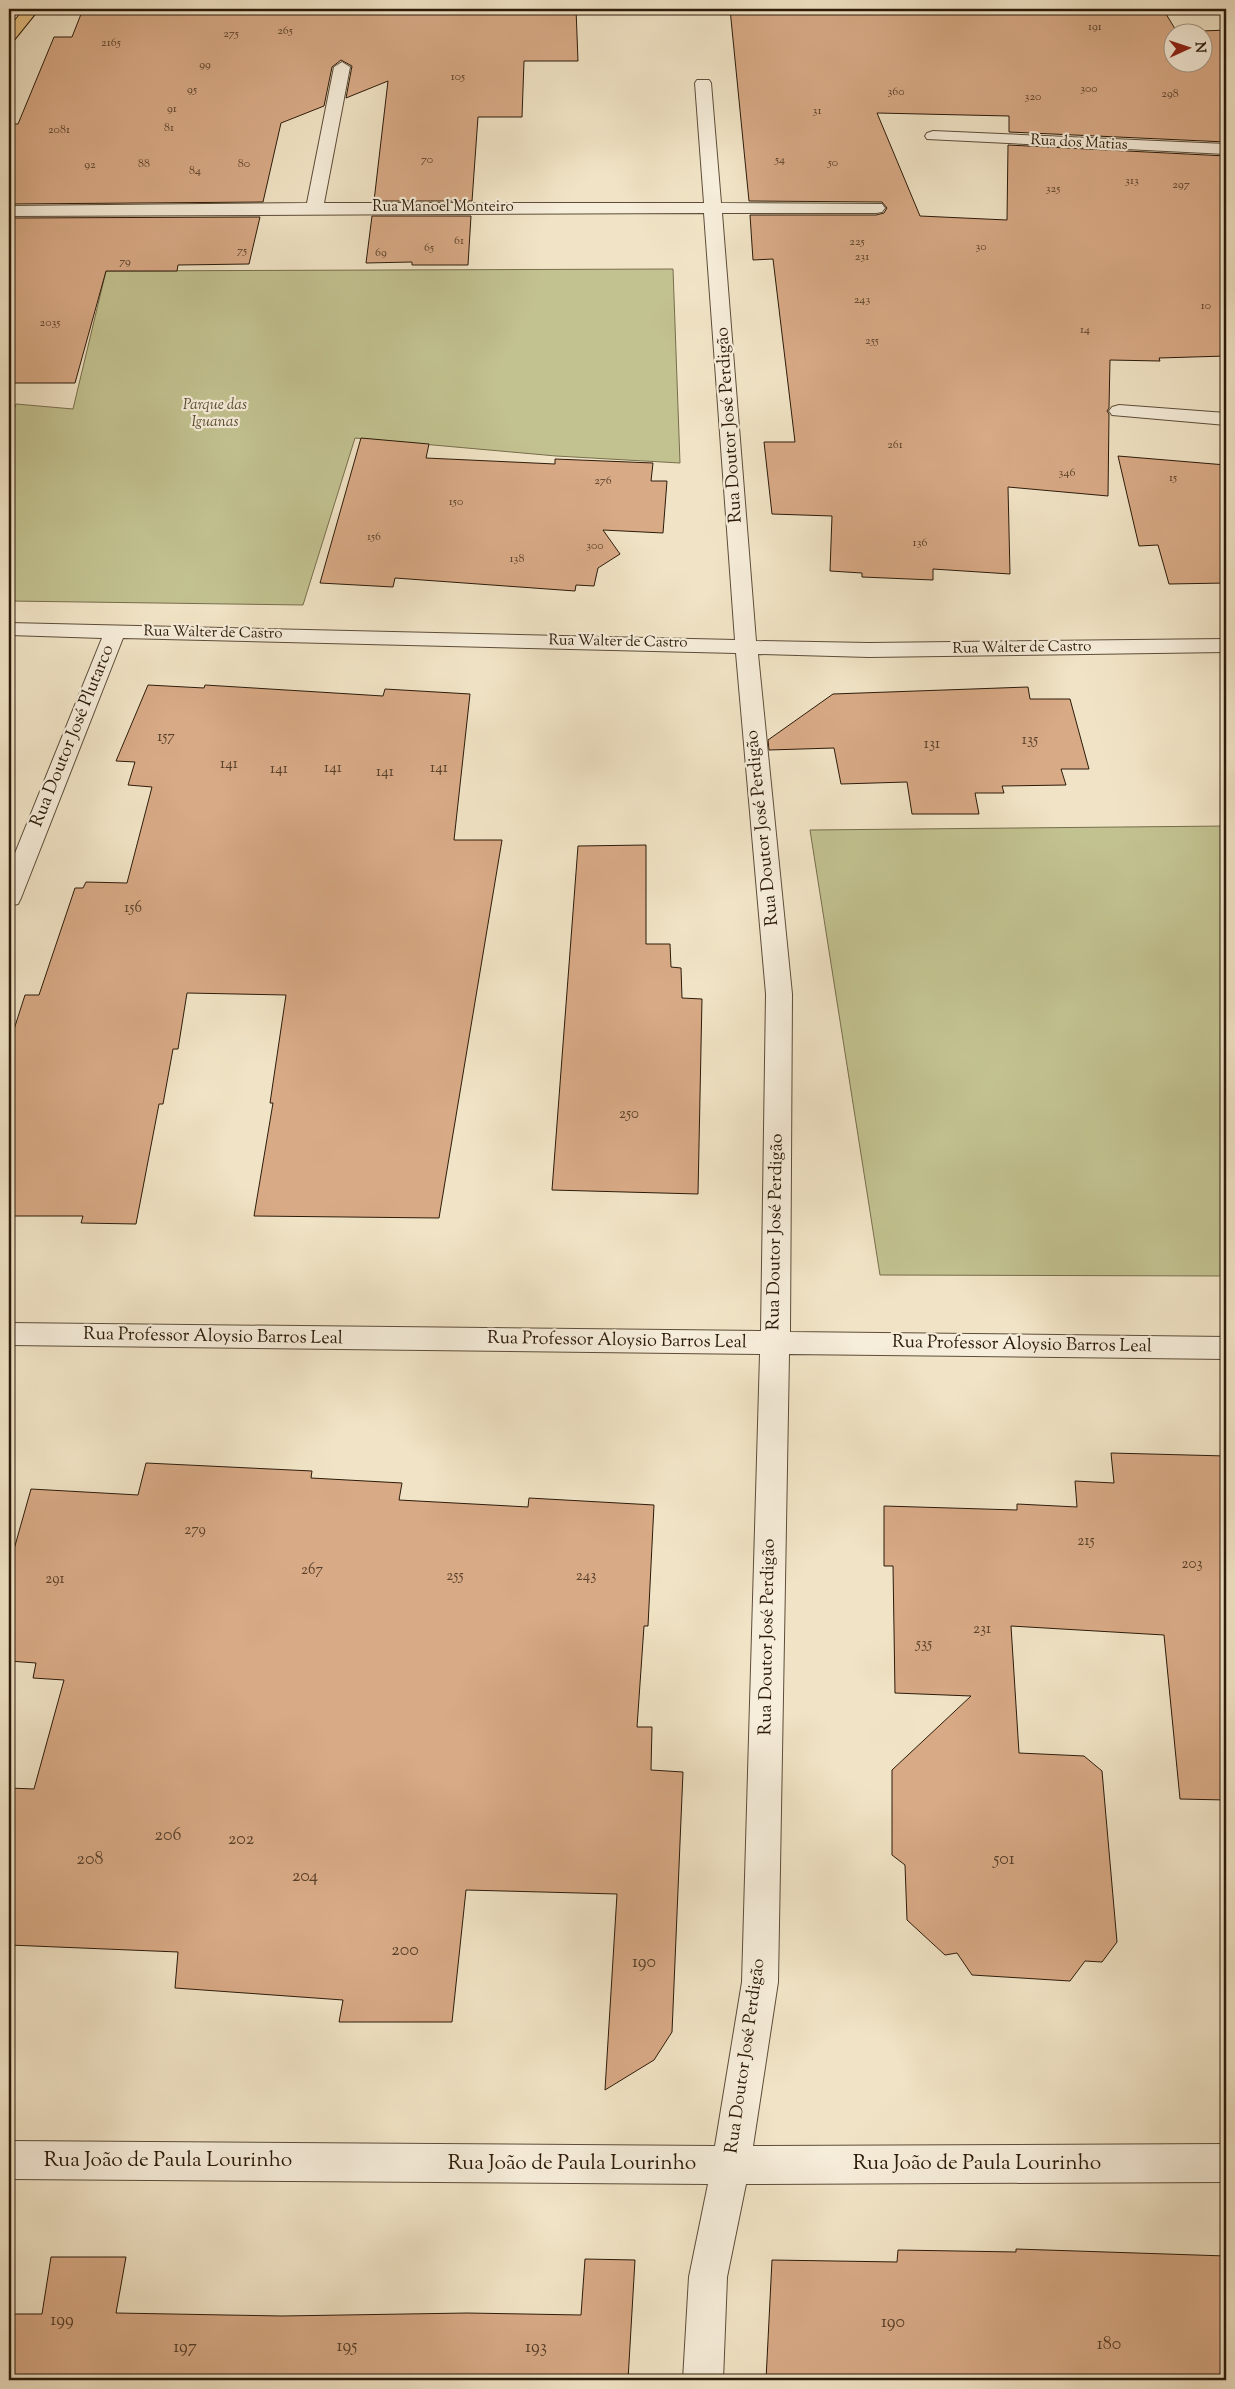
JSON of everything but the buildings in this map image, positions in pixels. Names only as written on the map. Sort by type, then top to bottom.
[{"type":"main road","points":[[9,37],[32,9]]},
{"type":"street","points":[[315,208],[342,67]]},
{"type":"street","name":"Rua Doutor José Perdigão","points":[[703,83],[714,207],[746,645],[779,994],[775,1343],[760,1982],[731,2166],[708,2277],[703,2380]]},
{"type":"street","name":"Rua dos Matias","points":[[932,136],[1226,150]]},
{"type":"street","name":"Rua Manoel Monteiro","points":[[9,210],[876,208]]},
{"type":"street","points":[[1119,411],[1226,419]]},
{"type":"street","name":"Rua Walter de Castro","points":[[9,629],[746,645],[869,650],[1226,645]]},
{"type":"street","name":"Rua Doutor José Plutarco","points":[[9,898],[115,631]]},
{"type":"street","name":"Rua Professor Aloysio Barros Leal","points":[[9,1334],[1226,1348]]},
{"type":"street","name":"Rua João de Paula Lourinho","points":[[9,2160],[731,2166],[1226,2163]]},
{"type":"green space","name":"Parque das Iguanas","points":[[673,269],[680,463],[556,456],[355,438],[303,605],[9,601],[9,423],[16,404],[73,409],[106,271]]},
{"type":"green space","points":[[1226,826],[1226,1276],[880,1275],[810,830]]}]
